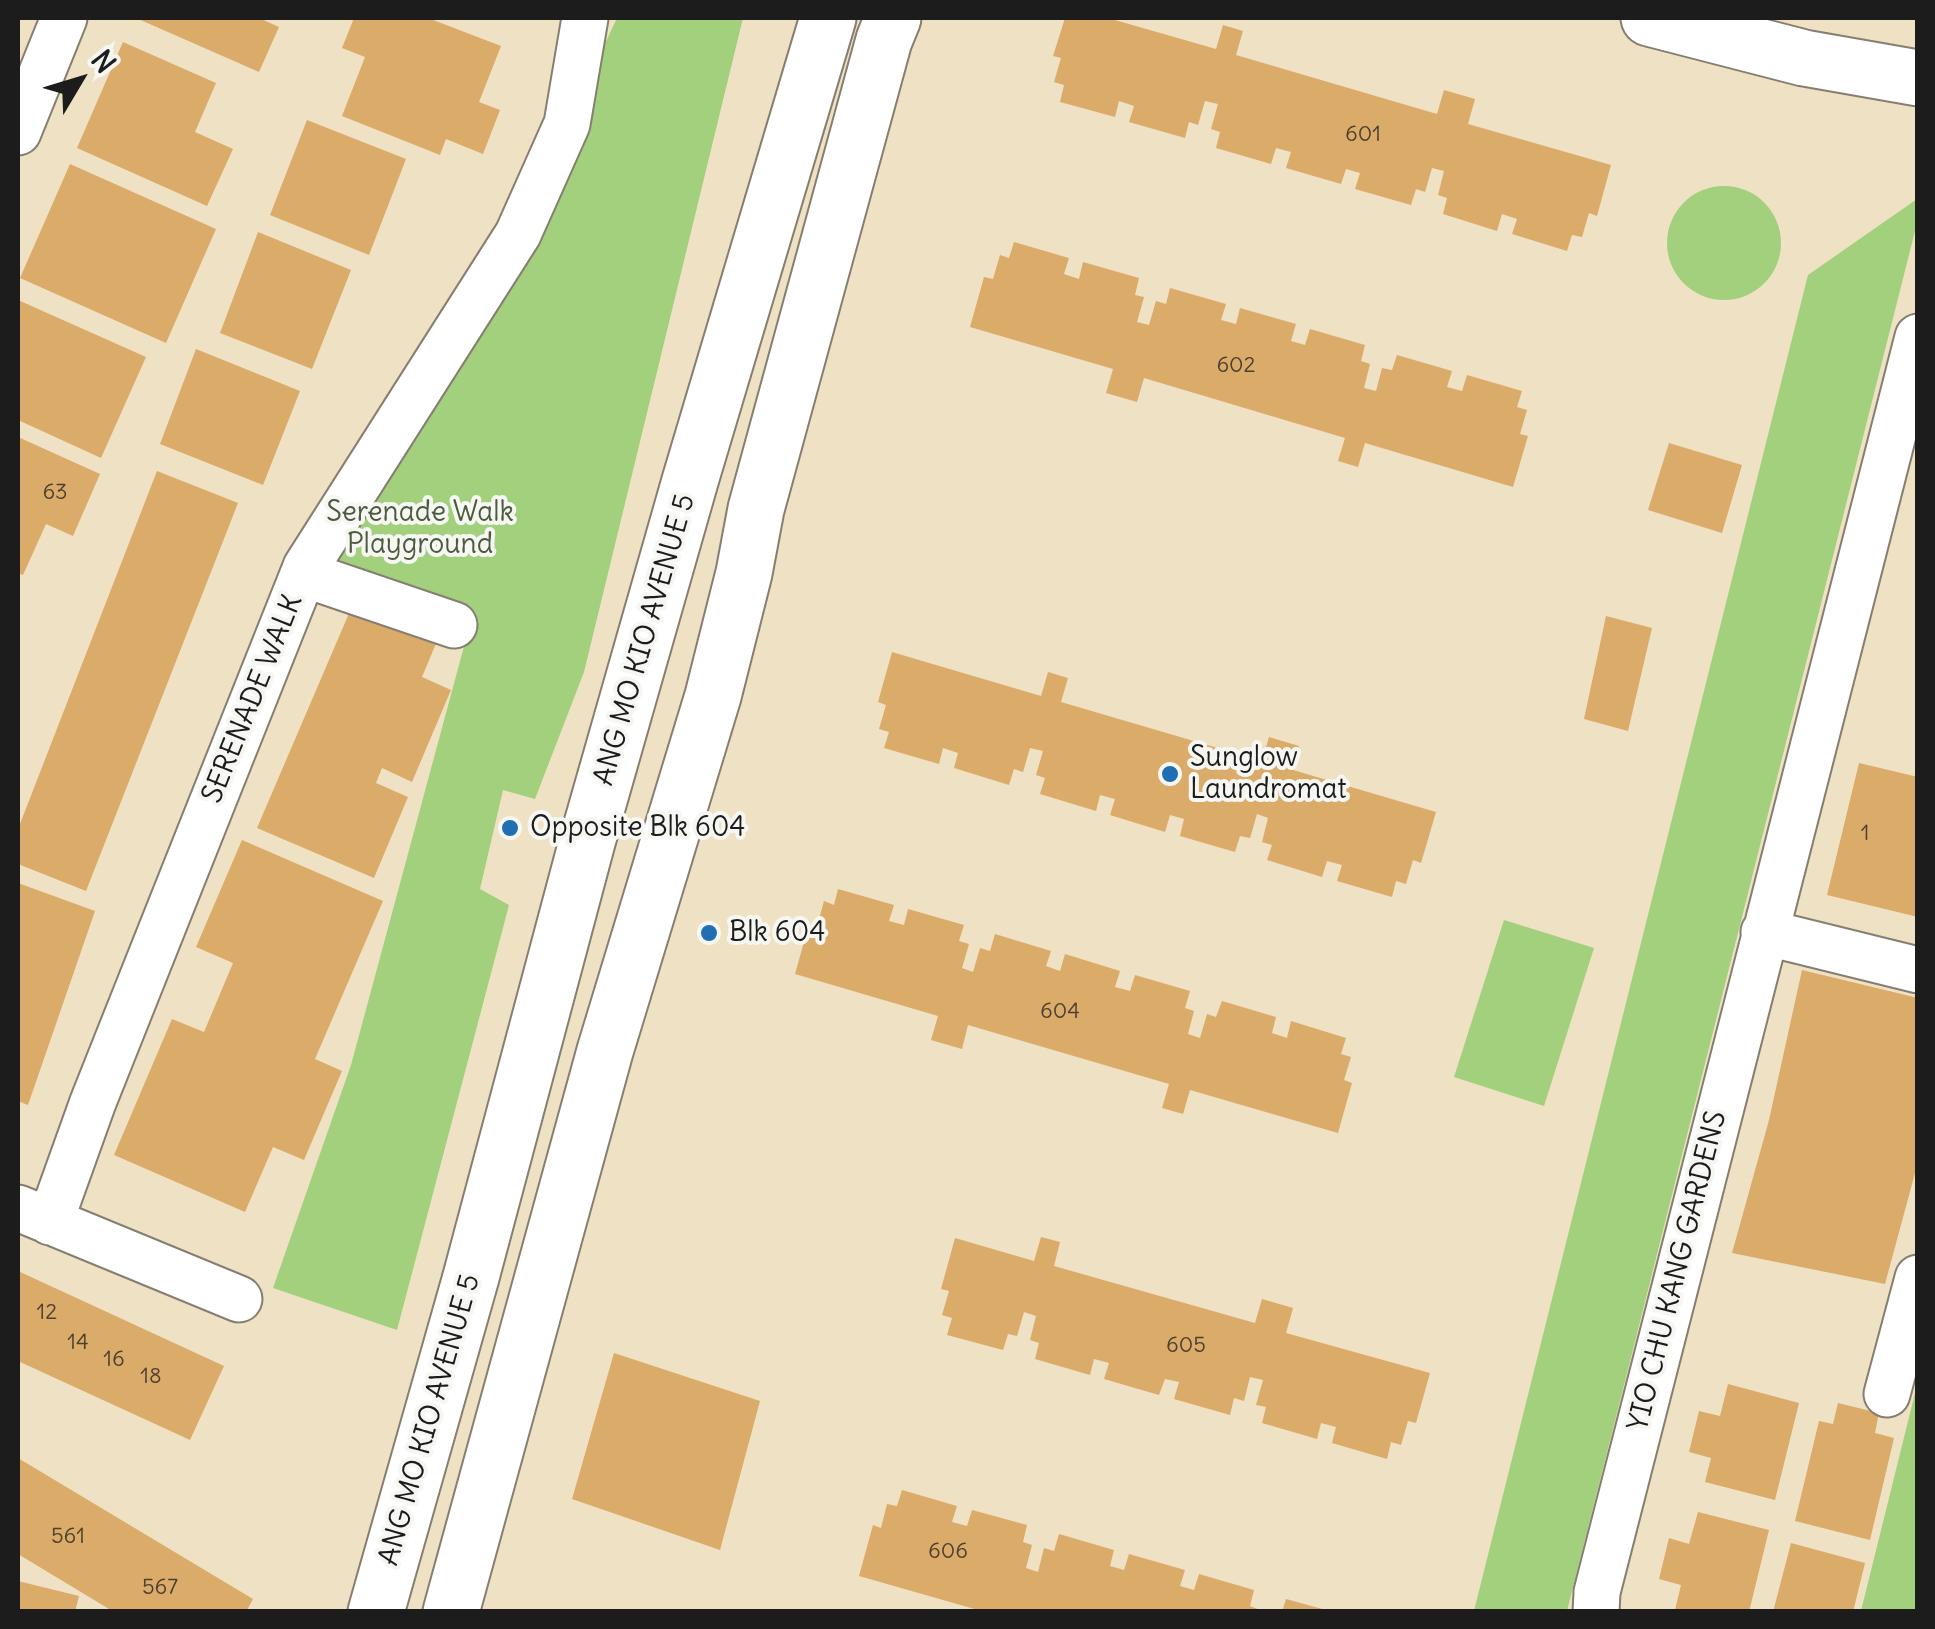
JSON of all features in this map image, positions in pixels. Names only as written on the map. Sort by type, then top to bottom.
[{"type":"main road","name":"ANG MO KIO AVENUE 5","points":[[376,1612],[471,1277],[587,842],[828,18]]},
{"type":"main road","points":[[1649,18],[1804,58],[1918,78]]},
{"type":"main road","points":[[451,1612],[605,1050],[713,696],[756,509],[893,25]]},
{"type":"street","points":[[18,132],[64,18]]},
{"type":"street","name":"SERENADE WALK","points":[[239,1299],[34,1215],[100,1084],[304,574],[518,234],[567,124],[585,18]]},
{"type":"street","name":"YIO CHU KANG GARDENS","points":[[1596,1612],[1597,1592],[1918,336]]},
{"type":"street","points":[[304,574],[454,625]]},
{"type":"street","points":[[1764,932],[1918,970]]},
{"type":"street","points":[[1886,1394],[1918,1278]]},
{"type":"green space","name":"Serenade Walk Playground","points":[[617,18],[743,18],[584,672],[535,799],[503,790],[480,889],[509,905],[397,1330],[273,1288],[351,1065],[466,639],[306,567],[567,124]]},
{"type":"green space","points":[[1724,186],[1746,191],[1764,203],[1776,221],[1781,243],[1776,265],[1764,283],[1746,295],[1724,300],[1702,295],[1684,283],[1672,265],[1667,243],[1672,221],[1684,203],[1702,191]]},
{"type":"green space","points":[[1917,199],[1917,223],[1567,1611],[1474,1611],[1808,275]]},
{"type":"green space","points":[[1504,920],[1594,948],[1544,1106],[1454,1077]]},
{"type":"green space","points":[[1917,1385],[1917,1611],[1861,1611]]},
{"type":"building","points":[[136,18],[259,18],[279,27],[259,72]]},
{"type":"building","points":[[354,18],[428,18],[501,46],[479,102],[500,110],[483,154],[446,139],[440,155],[342,116],[365,57],[342,48]]},
{"type":"building","points":[[1065,18],[1108,18],[1216,49],[1223,25],[1243,31],[1236,55],[1437,114],[1444,90],[1475,99],[1468,124],[1611,165],[1597,216],[1589,213],[1582,237],[1572,235],[1567,251],[1512,234],[1517,219],[1502,214],[1497,231],[1443,214],[1447,198],[1438,195],[1444,171],[1432,168],[1425,192],[1416,189],[1411,205],[1355,189],[1360,173],[1346,169],[1341,184],[1286,168],[1291,152],[1276,148],[1271,164],[1216,148],[1220,132],[1211,129],[1218,104],[1205,101],[1198,125],[1189,122],[1185,138],[1129,122],[1134,106],[1119,101],[1115,117],[1060,102],[1064,85],[1054,82],[1061,58],[1053,56]]},
{"type":"building","points":[[123,42],[216,83],[195,132],[233,149],[207,206],[77,148]]},
{"type":"building","points":[[307,120],[406,159],[369,255],[270,215]]},
{"type":"building","points":[[70,164],[216,229],[166,343],[20,278]]},
{"type":"building","points":[[258,232],[351,270],[312,369],[220,333]]},
{"type":"building","points":[[1014,242],[1069,258],[1064,274],[1079,279],[1083,262],[1139,278],[1135,295],[1144,297],[1137,322],[1149,325],[1156,301],[1166,304],[1170,288],[1226,304],[1221,320],[1236,324],[1240,308],[1296,324],[1291,341],[1305,345],[1310,329],[1365,345],[1361,361],[1370,364],[1364,388],[1376,391],[1382,368],[1392,370],[1397,355],[1452,371],[1447,387],[1462,391],[1467,375],[1522,391],[1517,407],[1527,410],[1520,434],[1528,436],[1513,487],[1365,443],[1358,467],[1338,461],[1345,438],[1144,378],[1137,402],[1106,393],[1113,369],[970,327],[984,277],[993,279],[1000,255],[1009,258]]},
{"type":"building","points":[[18,300],[146,357],[101,458],[18,420]]},
{"type":"building","points":[[196,349],[300,391],[263,485],[160,444]]},
{"type":"building","points":[[18,437],[100,474],[73,536],[46,524],[23,575],[18,573]]},
{"type":"building","points":[[1669,443],[1742,465],[1722,533],[1648,510]]},
{"type":"building","points":[[157,471],[238,503],[86,891],[18,864],[18,829]]},
{"type":"building","points":[[356,597],[440,634],[422,677],[451,690],[412,782],[382,768],[376,783],[408,797],[374,878],[257,828]]},
{"type":"building","points":[[1606,616],[1652,628],[1628,731],[1584,719]]},
{"type":"building","name":"Sunglow Laundromat","points":[[892,652],[1041,696],[1048,672],[1068,678],[1061,702],[1262,761],[1269,737],[1299,746],[1293,770],[1436,812],[1421,863],[1413,860],[1406,884],[1396,881],[1392,897],[1337,881],[1342,865],[1327,861],[1322,877],[1267,860],[1272,845],[1262,842],[1268,818],[1257,814],[1250,838],[1240,836],[1235,852],[1180,836],[1184,819],[1170,815],[1165,832],[1110,815],[1115,799],[1100,795],[1096,811],[1040,794],[1045,778],[1036,775],[1043,751],[1030,748],[1023,772],[1014,769],[1009,785],[954,768],[958,753],[943,748],[939,764],[884,748],[889,732],[879,729],[886,705],[878,702]]},
{"type":"building","points":[[1859,763],[1918,777],[1918,917],[1827,895]]},
{"type":"building","points":[[242,840],[383,901],[315,1059],[342,1071],[304,1160],[273,1147],[245,1212],[114,1155],[172,1019],[204,1032],[233,963],[196,947]]},
{"type":"building","points":[[18,883],[95,911],[28,1105],[18,1101]]},
{"type":"building","points":[[838,889],[894,905],[889,921],[904,925],[908,909],[964,925],[959,941],[969,944],[962,968],[973,972],[980,948],[990,951],[995,934],[1051,951],[1046,966],[1060,971],[1065,954],[1120,971],[1115,987],[1130,991],[1135,975],[1190,991],[1185,1008],[1194,1011],[1188,1034],[1200,1038],[1207,1014],[1216,1017],[1222,1001],[1276,1017],[1272,1033],[1287,1038],[1291,1021],[1346,1038],[1341,1054],[1351,1057],[1344,1080],[1352,1083],[1338,1133],[1190,1090],[1183,1114],[1162,1108],[1169,1084],[968,1025],[962,1049],[931,1040],[938,1016],[795,974],[809,924],[817,926],[824,901],[834,905]]},
{"type":"building","points":[[1802,970],[1918,998],[1918,1162],[1885,1284],[1732,1253],[1769,1120]]},
{"type":"building","points":[[1041,1237],[1060,1242],[1054,1266],[1255,1323],[1262,1299],[1293,1308],[1286,1333],[1430,1373],[1416,1423],[1408,1421],[1401,1445],[1391,1442],[1387,1459],[1332,1443],[1336,1427],[1321,1423],[1317,1439],[1262,1423],[1266,1407],[1256,1405],[1263,1380],[1250,1377],[1244,1401],[1234,1398],[1230,1415],[1174,1399],[1179,1382],[1165,1379],[1159,1395],[1104,1379],[1109,1363],[1094,1359],[1090,1375],[1035,1359],[1039,1343],[1030,1340],[1036,1316],[1024,1312],[1017,1336],[1008,1334],[1003,1350],[947,1335],[952,1318],[942,1315],[949,1291],[941,1289],[955,1238],[1034,1261]]},
{"type":"building","points":[[18,1271],[224,1366],[190,1440],[18,1361]]},
{"type":"building","points":[[614,1353],[760,1401],[720,1550],[572,1499]]},
{"type":"building","points":[[1728,1384],[1799,1403],[1775,1500],[1705,1482],[1711,1458],[1689,1452],[1699,1411],[1720,1416]]},
{"type":"building","points":[[1838,1403],[1879,1413],[1875,1433],[1894,1438],[1870,1540],[1795,1521],[1819,1421],[1833,1424]]},
{"type":"building","points":[[18,1458],[253,1599],[246,1612],[114,1612],[18,1554]]},
{"type":"building","points":[[902,1490],[957,1506],[952,1522],[967,1526],[972,1510],[1027,1525],[1023,1542],[1032,1545],[1026,1568],[1038,1572],[1044,1548],[1054,1551],[1059,1534],[1114,1550],[1110,1566],[1124,1570],[1129,1554],[1185,1570],[1180,1586],[1194,1590],[1199,1574],[1254,1590],[1250,1606],[1265,1612],[985,1612],[859,1576],[873,1525],[881,1528],[887,1504],[897,1506]]},
{"type":"building","points":[[1698,1512],[1769,1530],[1749,1612],[1675,1610],[1681,1585],[1659,1579],[1669,1538],[1689,1544]]},
{"type":"building","points":[[1791,1543],[1865,1563],[1853,1612],[1773,1612]]},
{"type":"building","points":[[18,1581],[79,1596],[75,1612],[18,1612]]},
{"type":"building","points":[[1286,1599],[1326,1610],[1282,1612]]},
{"type":"place","name":"Sunglow Laundromat","points":[[1170,774]]},
{"type":"place","name":"Opposite Blk 604","points":[[510,828]]},
{"type":"place","name":"Blk 604","points":[[709,933]]}]
